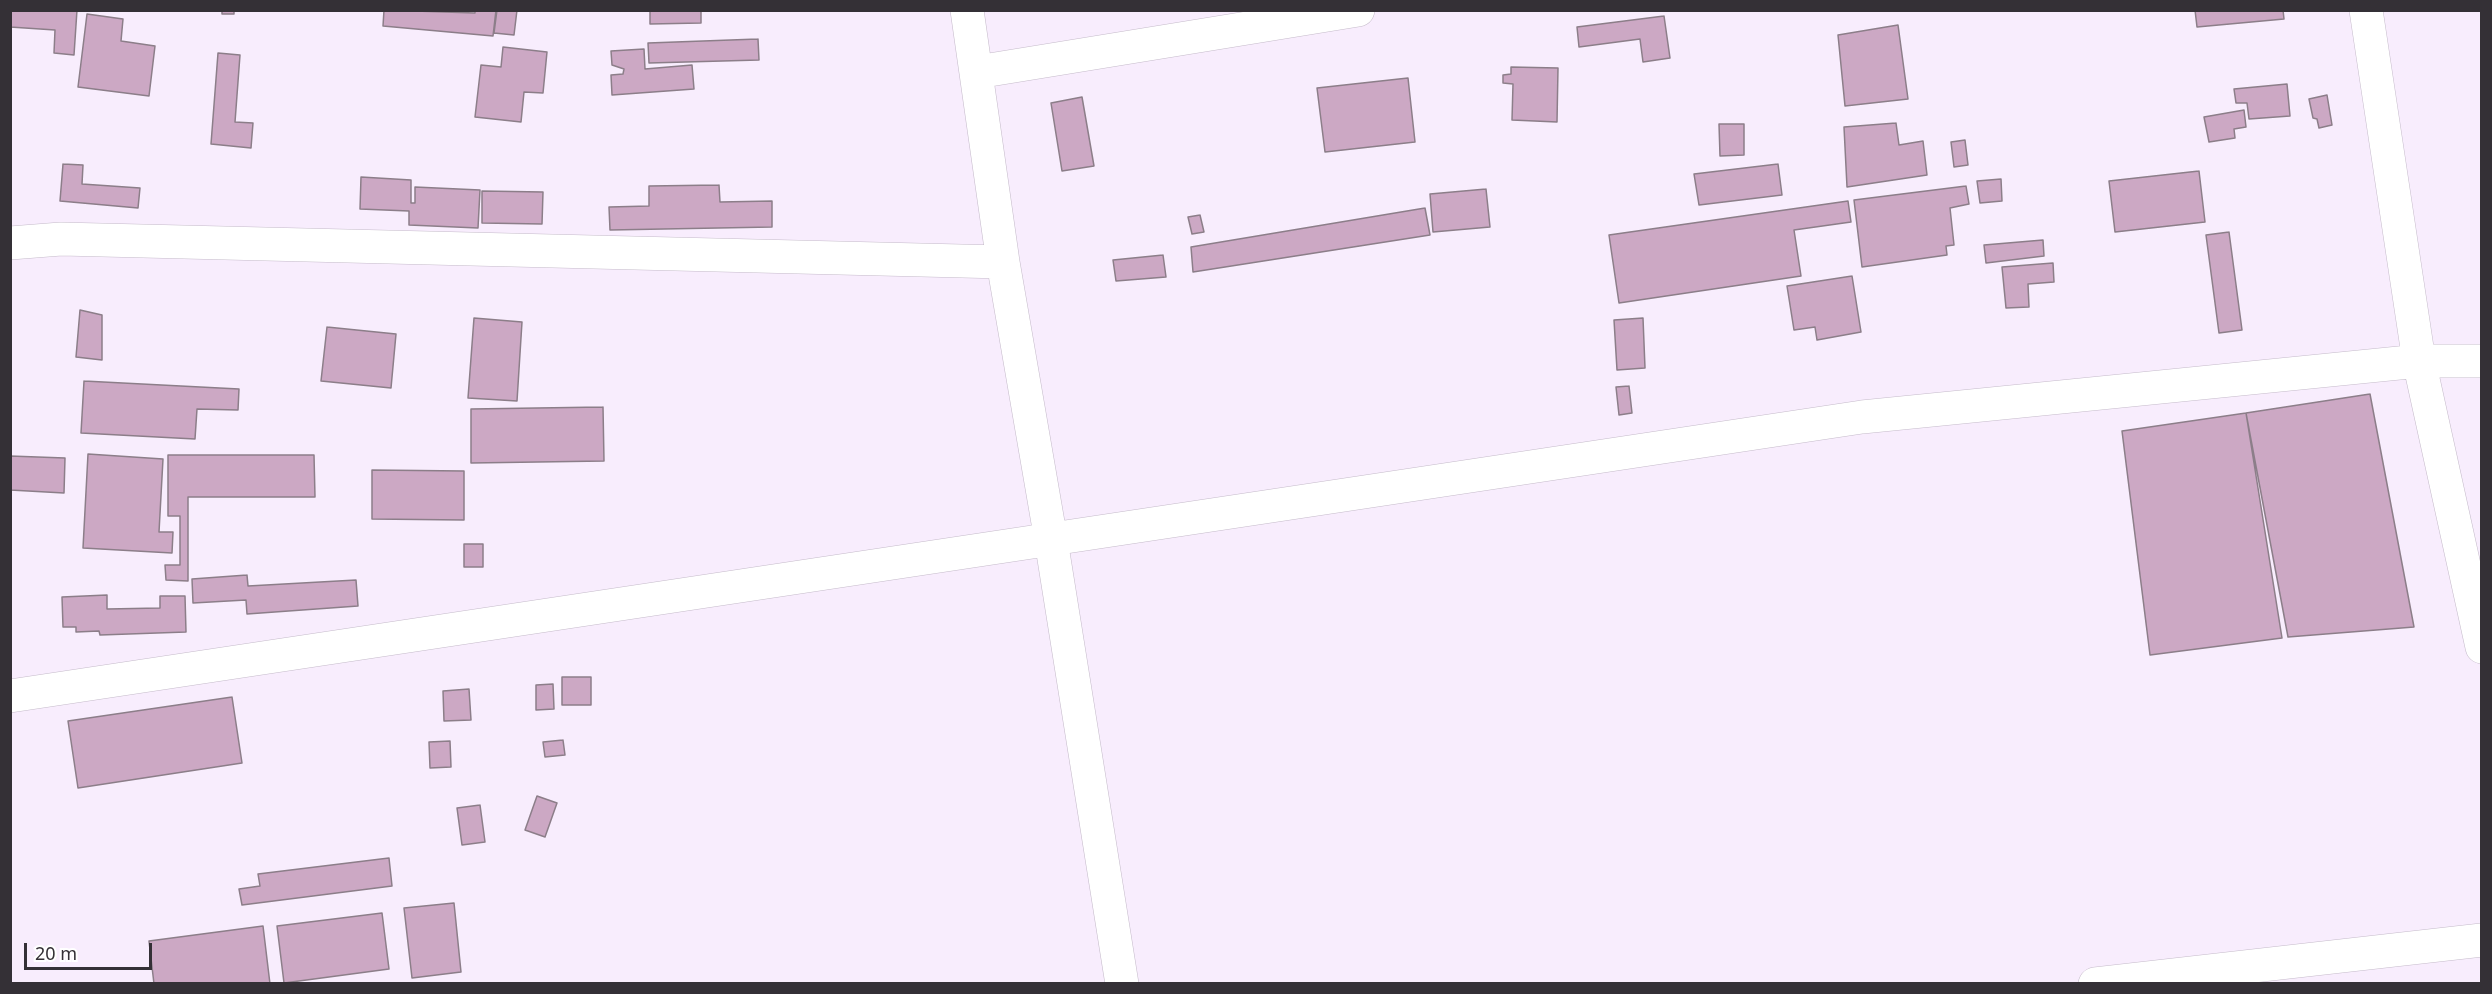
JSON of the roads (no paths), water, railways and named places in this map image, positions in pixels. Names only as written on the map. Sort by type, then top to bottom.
[{"type":"street","points":[[967,10],[1003,262],[1051,540],[1122,984]]},
{"type":"street","points":[[977,72],[1358,10]]},
{"type":"street","points":[[2366,10],[2419,361],[2481,647]]},
{"type":"street","points":[[10,243],[61,239],[1003,262]]},
{"type":"street","points":[[10,696],[1862,417],[2419,361],[2481,361]]},
{"type":"street","points":[[2095,984],[2481,940]]}]
